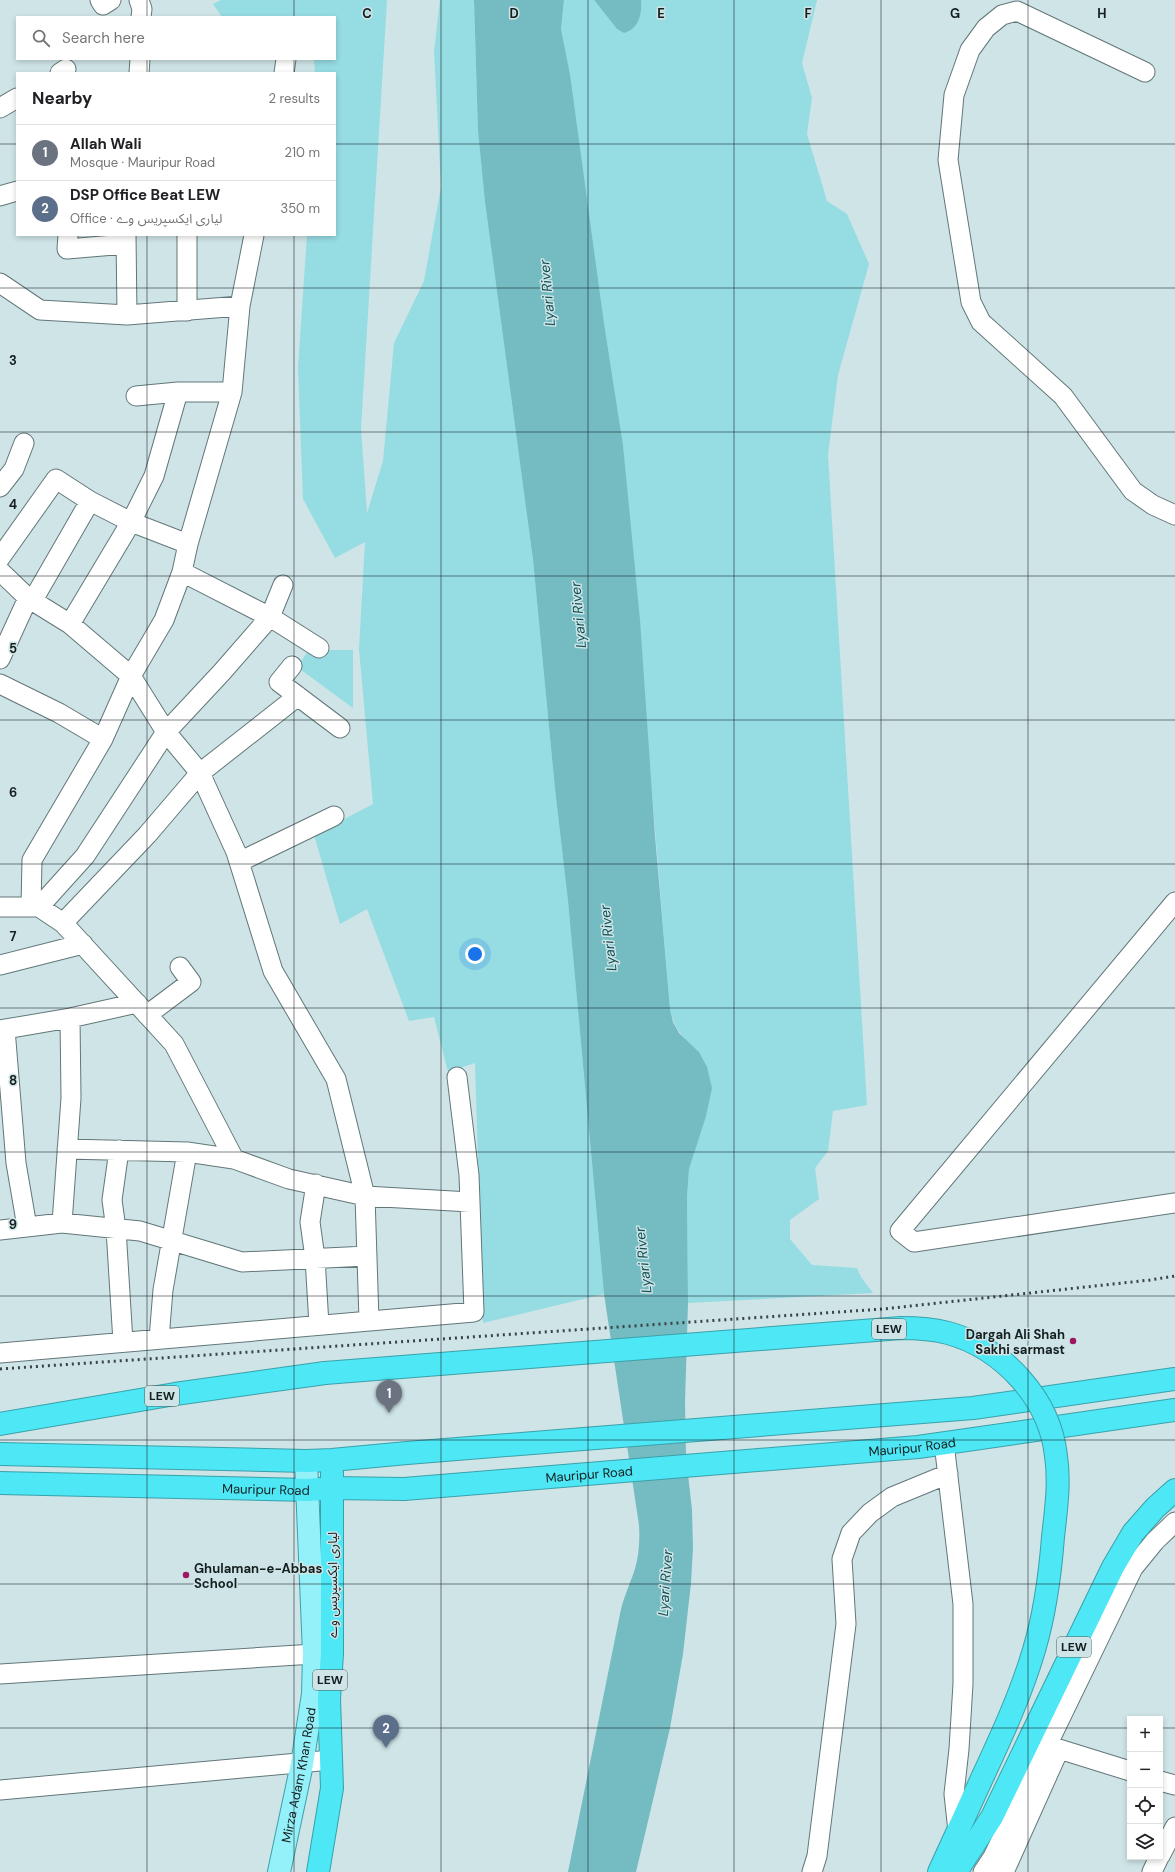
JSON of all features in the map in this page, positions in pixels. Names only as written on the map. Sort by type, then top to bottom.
[{"type":"highway","name":"LEW","points":[[0,1424],[175,1394],[326,1373],[901,1328],[925,1329],[949,1333],[972,1342],[993,1354],[1020,1378],[1041,1408],[1052,1436],[1056,1454],[1058,1478],[1050,1573],[1045,1608],[1034,1651],[1012,1714],[939,1872]]},
{"type":"highway","points":[[0,1454],[306,1461],[332,1460],[974,1408],[1175,1379]]},
{"type":"highway","name":"Mauripur Road","points":[[0,1483],[308,1490],[332,1488],[404,1489],[918,1447],[1175,1410]]},
{"type":"highway","name":"لیاری ایکسپریس وے","points":[[318,1872],[332,1788],[328,1699],[332,1654],[332,1460]]},
{"type":"highway","name":"LEW","points":[[956,1872],[992,1817],[1113,1567],[1133,1533],[1155,1508],[1175,1490]]},
{"type":"main road","name":"Mirza Adam Khan Road","points":[[280,1872],[302,1764],[313,1694],[314,1654],[306,1461]]},
{"type":"street","points":[[100,0],[103,5],[110,0]]},
{"type":"street","points":[[139,0],[142,9],[142,16]]},
{"type":"street","points":[[1145,72],[1017,11],[1002,15],[986,28],[970,50],[954,96],[948,160],[971,302],[981,322],[1063,396],[1134,491],[1153,505],[1175,516]]},
{"type":"street","points":[[139,72],[140,60]]},
{"type":"street","points":[[284,72],[286,60]]},
{"type":"street","points":[[0,108],[16,99]]},
{"type":"street","points":[[0,196],[16,191]]},
{"type":"street","points":[[68,236],[68,249],[126,239],[127,316]]},
{"type":"street","points":[[187,236],[187,311]]},
{"type":"street","points":[[35,907],[32,860],[103,740],[131,676],[164,620],[182,572],[188,544],[232,392],[240,306],[254,236]]},
{"type":"street","points":[[0,283],[40,310],[127,316],[240,306]]},
{"type":"street","points":[[136,396],[178,392],[232,392]]},
{"type":"street","points":[[70,624],[131,522],[154,476],[178,392]]},
{"type":"street","points":[[0,487],[14,469],[24,443]]},
{"type":"street","points":[[0,558],[56,480],[90,502],[131,522],[188,544]]},
{"type":"street","points":[[0,660],[30,599],[90,502]]},
{"type":"street","points":[[0,571],[30,599],[70,624],[131,676],[166,732],[200,773],[239,862],[273,971],[336,1079],[365,1196],[369,1320]]},
{"type":"street","points":[[182,572],[270,617],[319,648]]},
{"type":"street","points":[[35,907],[85,856],[166,732],[222,672],[270,617],[283,585]]},
{"type":"street","points":[[292,666],[279,682],[340,728]]},
{"type":"street","points":[[0,684],[59,713],[103,740]]},
{"type":"street","points":[[63,923],[147,834],[200,773],[298,696]]},
{"type":"street","points":[[239,862],[334,816]]},
{"type":"street","points":[[1175,902],[900,1231],[914,1242],[1175,1203]]},
{"type":"street","points":[[0,907],[35,907],[63,923],[83,944],[174,1044],[234,1159]]},
{"type":"street","points":[[0,965],[83,944]]},
{"type":"street","points":[[27,1227],[16,1163],[2,1029],[70,1018],[142,1009],[191,982],[180,967]]},
{"type":"street","points":[[62,1223],[71,1098],[70,1018]]},
{"type":"street","points":[[0,1353],[319,1324],[474,1312],[468,1174],[457,1077]]},
{"type":"street","points":[[67,1149],[187,1152],[234,1159],[289,1179],[365,1196],[470,1202]]},
{"type":"street","points":[[119,1150],[112,1200],[116,1229],[123,1342]]},
{"type":"street","points":[[159,1339],[163,1290],[187,1152]]},
{"type":"street","points":[[316,1184],[310,1222],[315,1258],[319,1324]]},
{"type":"street","points":[[0,1230],[62,1223],[140,1231],[242,1262],[366,1256]]},
{"type":"street","points":[[944,1444],[963,1604],[963,1684],[960,1749],[954,1794],[958,1831]]},
{"type":"street","points":[[812,1872],[817,1856],[846,1624],[842,1559],[851,1533],[870,1513],[892,1497],[948,1474]]},
{"type":"street","points":[[1004,1872],[1054,1747],[1133,1568],[1155,1541],[1175,1522]]},
{"type":"street","points":[[0,1674],[314,1654]]},
{"type":"street","points":[[1054,1747],[1127,1770]]},
{"type":"street","points":[[983,1872],[993,1857],[1054,1747]]},
{"type":"street","points":[[0,1790],[302,1764],[331,1760]]},
{"type":"street","points":[[1163,1782],[1175,1785]]},
{"type":"street","points":[[1163,1850],[1175,1827]]},
{"type":"street","points":[[1152,1872],[1158,1860]]},
{"type":"shaded area","points":[[221,0],[387,0],[361,429],[367,513],[383,461],[394,343],[424,281],[441,187],[434,51],[440,0],[474,0],[478,131],[485,202],[533,560],[555,789],[568,901],[604,1294],[483,1323],[475,1063],[448,1072],[434,1017],[409,1021],[367,909],[340,924],[314,835],[373,804],[359,649],[365,542],[335,558],[303,499],[298,368],[307,236],[336,236],[336,72],[315,72],[314,60],[336,60],[336,16],[221,16],[213,4]]},
{"type":"shaded area","points":[[564,0],[594,0],[617,29],[639,18],[641,0],[817,0],[802,63],[812,98],[807,134],[827,201],[847,214],[869,264],[838,375],[828,455],[867,1105],[833,1111],[828,1151],[815,1168],[819,1199],[790,1220],[790,1239],[812,1265],[857,1268],[861,1277],[873,1293],[688,1303],[687,1198],[689,1169],[696,1146],[699,1052],[680,1033],[674,1023],[670,1009],[623,445],[604,323],[570,74],[561,29]]},
{"type":"shaded area","points":[[309,650],[353,650],[353,708],[297,667]]},
{"type":"water","name":"Lyari River","points":[[474,0],[564,0],[561,29],[570,74],[604,323],[623,445],[640,620],[655,836],[670,1009],[673,1022],[679,1033],[699,1052],[707,1067],[712,1088],[706,1116],[689,1169],[687,1198],[688,1303],[685,1402],[686,1457],[692,1510],[693,1548],[691,1583],[683,1654],[670,1728],[636,1872],[568,1872],[620,1614],[637,1561],[639,1525],[604,1294],[568,901],[555,789],[533,560],[485,202],[478,131]]},
{"type":"water","points":[[594,0],[641,0],[640,16],[633,28],[624,33],[617,29]]},
{"type":"railway","points":[[0,1369],[883,1309],[1175,1276]]},
{"type":"place","name":"Dargah Ali Shah Sakhi sarmast","points":[[1073,1341]]},
{"type":"place","name":"Allah Wali","points":[[389,1413]]},
{"type":"place","name":"Ghulaman-e-Abbas School","points":[[186,1575]]},
{"type":"place","name":"DSP Office Beat LEW","points":[[386,1748]]}]
